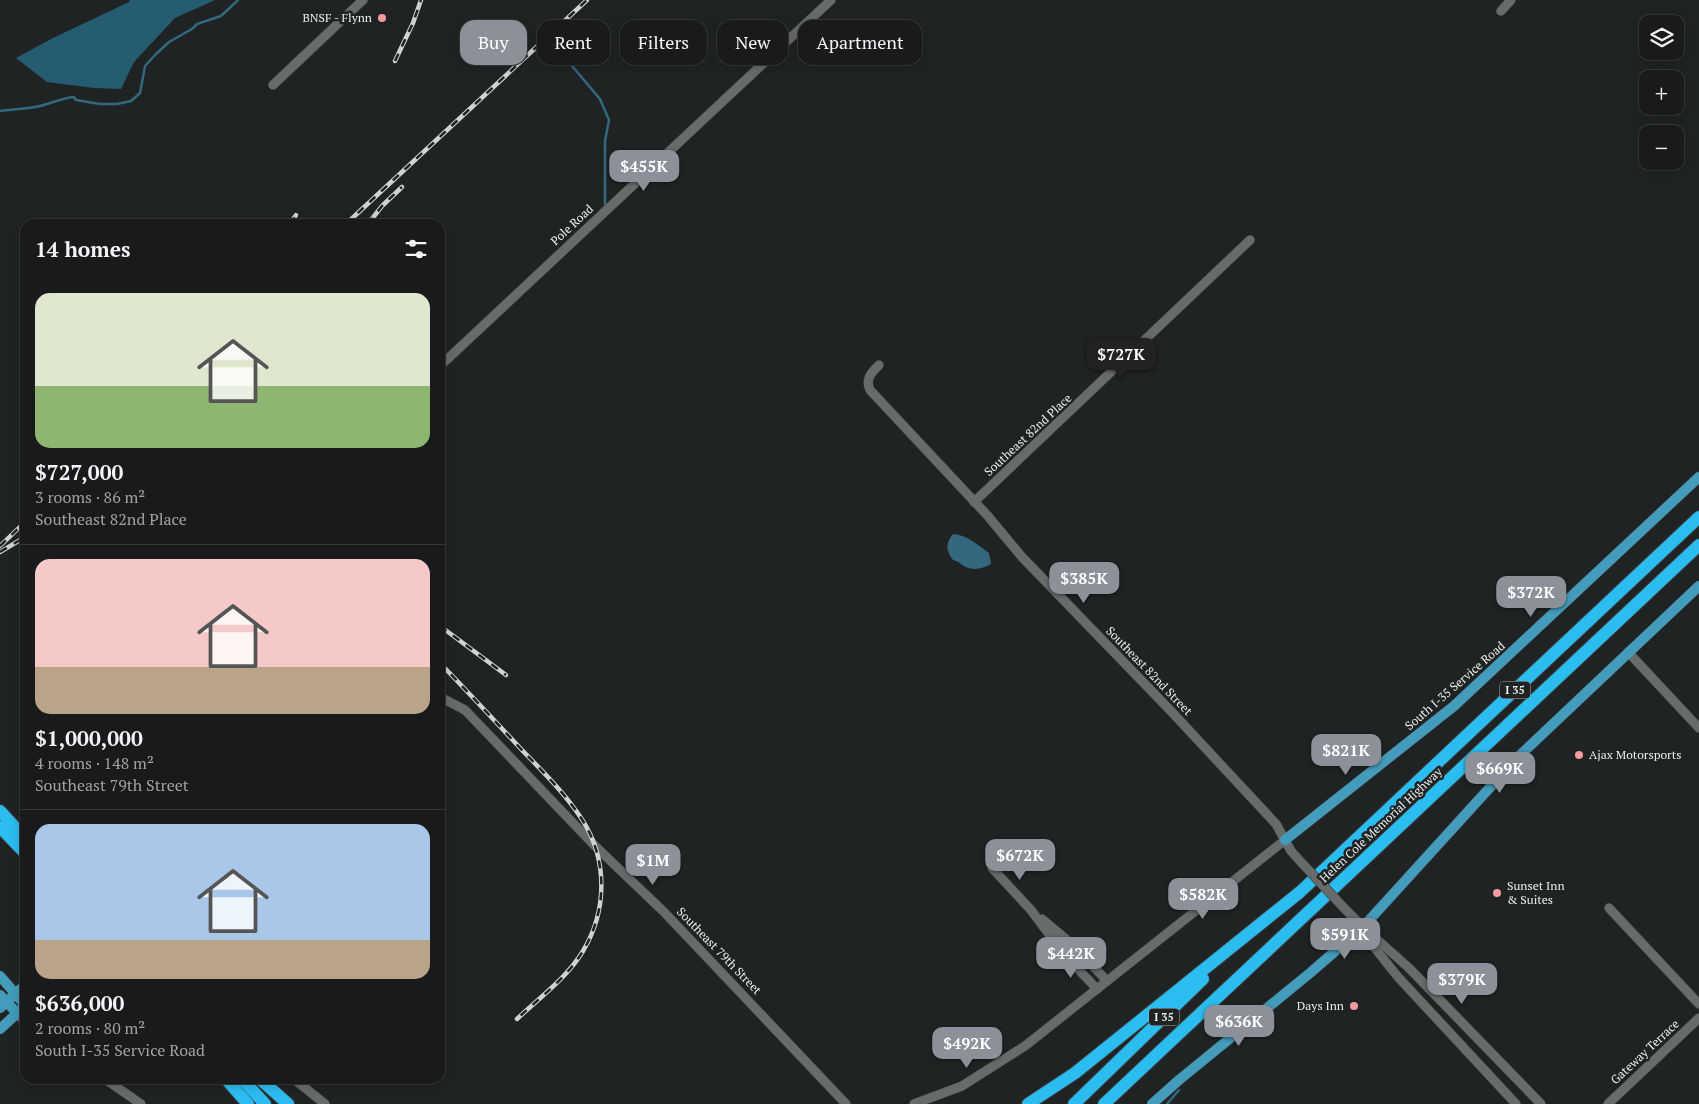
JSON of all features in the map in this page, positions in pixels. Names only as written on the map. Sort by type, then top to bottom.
[{"type":"highway","name":"Helen Cole Memorial Highway","points":[[1252,930],[1300,892],[1699,517]]},
{"type":"highway","name":"Helen Cole Memorial Highway","points":[[1104,1104],[1699,545]]},
{"type":"highway","points":[[1643,598],[1699,556]]},
{"type":"highway","points":[[0,811],[20,833]]},
{"type":"highway","points":[[0,827],[20,848]]},
{"type":"highway","points":[[1028,1104],[1075,1073],[1252,930]]},
{"type":"highway","name":"I 35","points":[[1074,1104],[1252,930]]},
{"type":"highway","points":[[230,1084],[248,1104]]},
{"type":"highway","points":[[247,1084],[265,1104]]},
{"type":"highway","points":[[266,1084],[288,1104]]},
{"type":"main road","name":"South I-35 Service Road","points":[[1285,840],[1454,706],[1699,477]]},
{"type":"main road","points":[[1152,1104],[1363,927],[1515,760],[1699,586]]},
{"type":"main road","points":[[0,976],[20,1000]]},
{"type":"main road","points":[[17,1013],[2,1001],[20,990]]},
{"type":"main road","points":[[0,1029],[20,1010]]},
{"type":"street","points":[[274,85],[363,0]]},
{"type":"street","name":"Pole Road","points":[[445,361],[831,0]]},
{"type":"street","points":[[1501,11],[1511,0]]},
{"type":"street","name":"Southeast 82nd Place","points":[[974,502],[1250,240]]},
{"type":"street","name":"Southeast 82nd Street","points":[[879,365],[869,376],[870,390],[974,502],[1022,557],[1169,709],[1276,824],[1291,851],[1344,908],[1409,968],[1541,1104]]},
{"type":"street","points":[[1628,652],[1699,728]]},
{"type":"street","name":"Southeast 79th Street","points":[[445,700],[465,710],[476,721],[594,845],[664,912],[846,1104]]},
{"type":"street","name":"South I-35 Service Road","points":[[914,1104],[962,1086],[1025,1046],[1285,840]]},
{"type":"street","points":[[992,868],[1031,910],[1063,953],[1097,989]]},
{"type":"street","points":[[1608,908],[1699,1004]]},
{"type":"street","points":[[1031,910],[1073,945],[1107,981]]},
{"type":"street","name":"Southeast 82nd Street","points":[[1363,927],[1374,947],[1398,977],[1516,1104]]},
{"type":"street","points":[[17,1013],[20,1016]]},
{"type":"street","name":"Gateway Terrace","points":[[1608,1104],[1699,1018]]},
{"type":"street","points":[[112,1084],[141,1104]]},
{"type":"street","points":[[300,1084],[325,1104]]},
{"type":"shaded area","points":[[130,0],[215,0],[175,18],[134,62],[121,89],[94,88],[47,82],[16,58],[129,2]]},
{"type":"shaded area","points":[[953,534],[968,538],[989,553],[991,564],[974,569],[967,568],[953,560],[947,547]]},
{"type":"waterway","points":[[0,111],[35,107],[74,97],[76,100],[100,104],[117,104],[131,101],[140,93],[145,66],[155,55],[169,42],[192,29],[197,24],[221,16],[238,0]]},
{"type":"waterway","points":[[571,65],[600,99],[609,120],[605,141],[605,208]]},
{"type":"waterway","points":[[1167,1104],[1179,1090]]},
{"type":"railway","points":[[395,61],[413,23],[421,0]]},
{"type":"railway","points":[[351,219],[587,0]]},
{"type":"railway","points":[[372,219],[382,206],[402,187]]},
{"type":"railway","points":[[293,219],[296,215]]},
{"type":"railway","points":[[0,546],[20,527]]},
{"type":"railway","points":[[0,552],[20,540]]},
{"type":"railway","points":[[445,630],[506,675]]},
{"type":"railway","points":[[445,668],[562,792],[583,821],[597,853],[600,869],[600,903],[591,936],[569,970],[517,1019]]},
{"type":"place","name":"BNSF - Flynn","points":[[382,18]]},
{"type":"place","name":"Ajax Motorsports","points":[[1579,755]]},
{"type":"place","name":"Sunset Inn & Suites","points":[[1497,893]]},
{"type":"place","name":"Days Inn","points":[[1354,1006]]}]
